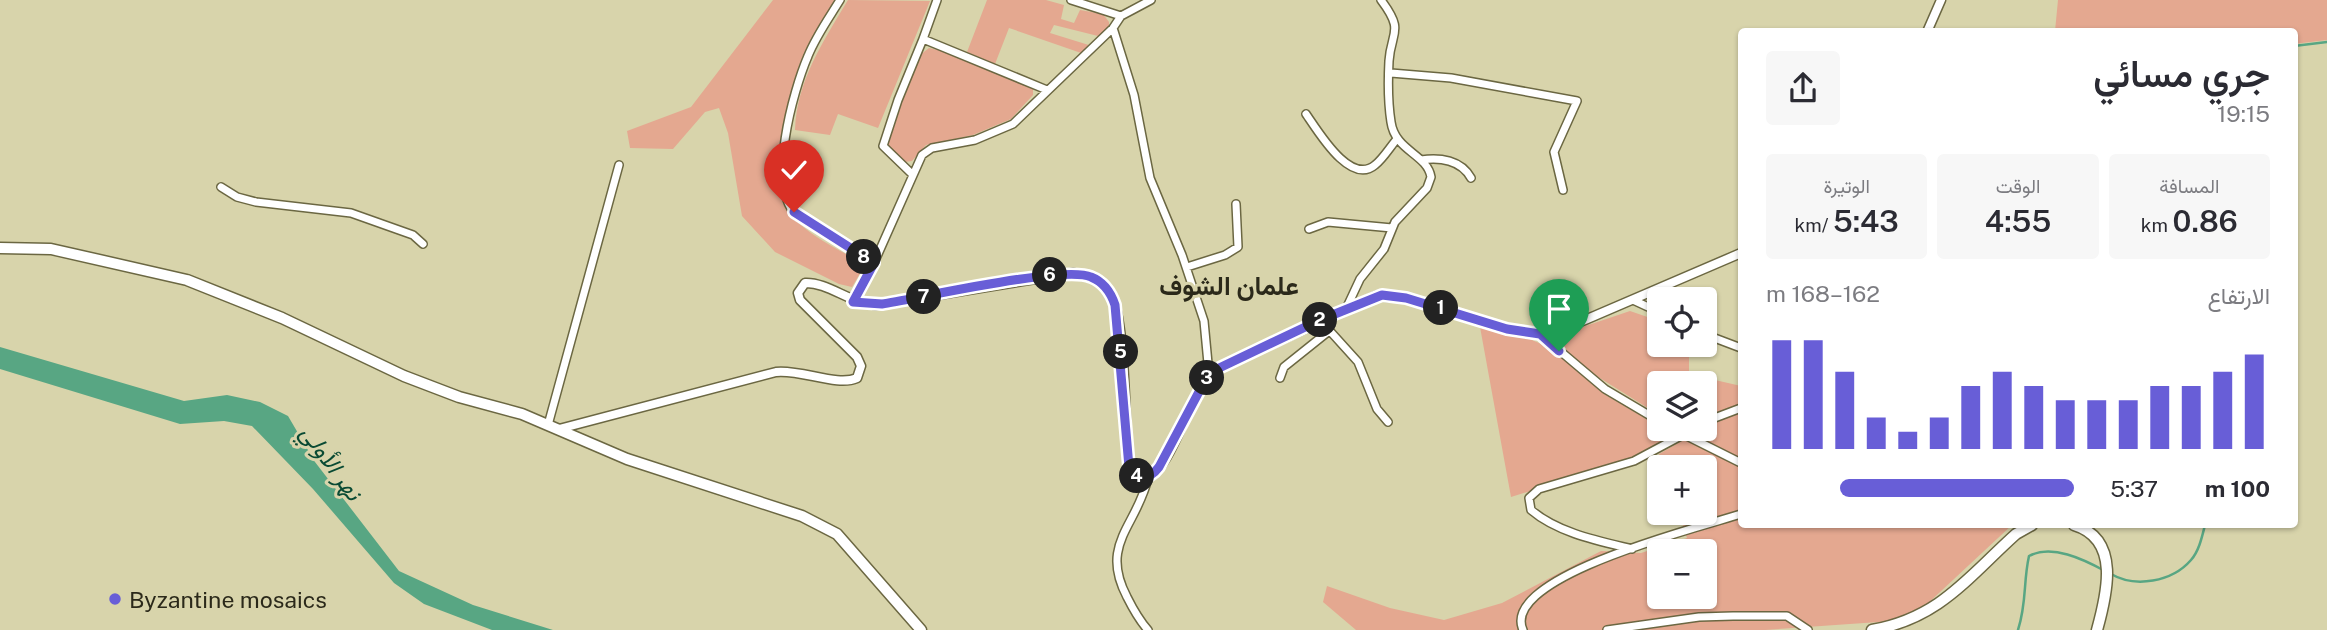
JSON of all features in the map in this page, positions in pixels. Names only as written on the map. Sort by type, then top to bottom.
[{"type":"main road","points":[[0,248],[51,248],[187,280],[237,298],[404,376],[559,429],[627,458],[793,513],[837,534],[921,630]]},
{"type":"main road","points":[[1872,630],[1899,625],[1936,608],[2016,534],[2027,528]]},
{"type":"main road","points":[[2084,528],[2100,540],[2104,554],[2107,592],[2097,630]]},
{"type":"street","points":[[840,0],[808,55],[791,106],[784,191],[788,205],[797,216],[874,263]]},
{"type":"street","points":[[912,174],[883,146],[937,0]]},
{"type":"street","points":[[1071,0],[1121,16]]},
{"type":"street","points":[[853,302],[874,263],[912,174],[926,151],[1005,129],[1019,119],[1113,28],[1121,16],[1151,0]]},
{"type":"street","points":[[1346,309],[1360,279],[1384,249],[1392,228],[1430,182],[1431,172],[1396,139],[1390,118],[1389,61],[1396,35],[1395,26],[1381,0]]},
{"type":"street","points":[[1929,28],[1941,0]]},
{"type":"street","points":[[1113,28],[1134,94],[1150,178],[1187,267],[1206,331],[1209,374]]},
{"type":"street","points":[[923,40],[1047,90]]},
{"type":"street","points":[[1391,73],[1451,78],[1577,101],[1554,152],[1563,190]]},
{"type":"street","points":[[1306,114],[1344,163],[1360,169],[1376,165],[1396,139]]},
{"type":"street","points":[[1421,160],[1433,158],[1458,164],[1471,178]]},
{"type":"street","points":[[548,425],[619,165]]},
{"type":"street","points":[[221,187],[237,197],[257,202],[351,213],[413,235],[423,244]]},
{"type":"street","points":[[1187,267],[1225,256],[1238,247],[1236,204]]},
{"type":"street","points":[[1309,229],[1328,222],[1392,228]]},
{"type":"street","points":[[1148,630],[1122,586],[1115,566],[1118,546],[1148,478],[1159,467],[1209,374],[1231,360],[1376,296],[1397,296],[1507,329],[1540,334],[1562,330],[1738,254]]},
{"type":"street","points":[[559,429],[776,373],[801,372],[841,381],[854,380],[859,375],[860,362],[802,304],[798,293],[801,286],[810,283],[853,302],[882,304],[1066,273],[1097,280],[1112,295],[1117,314],[1129,467],[1135,475],[1148,478]]},
{"type":"street","points":[[1633,300],[1647,306]]},
{"type":"street","points":[[1320,320],[1358,362],[1377,409],[1388,422]]},
{"type":"street","points":[[1280,378],[1284,367],[1329,331]]},
{"type":"street","points":[[1540,334],[1605,389],[1647,414]]},
{"type":"street","points":[[1717,339],[1738,347]]},
{"type":"street","points":[[1717,417],[1738,409]]},
{"type":"street","points":[[1632,550],[1588,538],[1545,520],[1531,510],[1529,498],[1539,489],[1634,461],[1673,441]]},
{"type":"street","points":[[1697,441],[1738,462]]},
{"type":"street","points":[[1523,630],[1520,621],[1522,609],[1552,582],[1580,567],[1738,515]]},
{"type":"street","points":[[1607,630],[1699,617],[1787,616],[1808,630]]},
{"type":"shaded area","points":[[773,0],[835,0],[808,44],[799,65],[783,132],[779,178],[781,197],[794,219],[813,234],[865,265],[852,287],[839,284],[775,252],[742,216],[728,133],[719,108],[705,112],[673,149],[630,148],[627,131],[691,107]]},
{"type":"shaded area","points":[[848,0],[930,1],[878,128],[838,114],[830,135],[795,130],[806,78]]},
{"type":"shaded area","points":[[987,0],[1046,0],[1064,5],[1061,19],[1074,23],[1080,10],[1103,14],[1109,22],[1109,31],[1102,37],[1054,25],[1050,33],[1092,46],[1084,54],[1009,28],[995,64],[967,52]]},
{"type":"shaded area","points":[[2058,0],[2327,0],[2327,40],[2298,44],[2298,28],[2055,28]]},
{"type":"shaded area","points":[[929,48],[951,53],[1033,89],[1033,95],[1011,119],[973,135],[926,145],[912,161],[905,162],[887,148],[886,142],[920,55]]},
{"type":"shaded area","points":[[1630,311],[1647,317],[1647,357],[1689,357],[1689,371],[1647,371],[1647,408],[1595,375],[1555,341],[1556,336]]},
{"type":"shaded area","points":[[1480,327],[1522,336],[1551,348],[1604,394],[1647,419],[1647,441],[1665,441],[1632,459],[1511,497]]},
{"type":"shaded area","points":[[0,347],[184,401],[227,395],[260,402],[288,416],[315,462],[399,571],[473,605],[553,630],[492,630],[424,604],[394,583],[313,489],[252,426],[224,421],[180,424],[0,369]]},
{"type":"shaded area","points":[[1717,380],[1738,385],[1738,528],[2009,528],[1925,606],[1893,621],[1765,630],[1356,630],[1323,602],[1327,586],[1390,608],[1444,620],[1502,603],[1601,551],[1647,551],[1647,609],[1717,609],[1717,539],[1684,539],[1687,538],[1683,525],[1717,525],[1717,455],[1659,454],[1682,441],[1717,441]]},
{"type":"waterway","points":[[2298,46],[2327,42]]},
{"type":"waterway","points":[[2111,574],[2142,582],[2164,578],[2183,567],[2194,556],[2204,528]]},
{"type":"waterway","points":[[2018,630],[2029,556],[2057,552],[2105,571]]},
{"type":"place","name":"Byzantine mosaics","points":[[115,599]]},
{"type":"district","name":"علمان الشوف","points":[[1229,285]]},
{"type":"route","points":[[794,212],[874,263],[853,302],[861,304],[876,305],[1066,273],[1086,275],[1097,280],[1112,295],[1115,305],[1129,467],[1132,473],[1143,478],[1152,476],[1159,467],[1209,374],[1231,360],[1376,296],[1406,298],[1507,329],[1540,334],[1559,351]]},
{"type":"water label","name":"نهر الأولي","points":[[332,462]]}]
